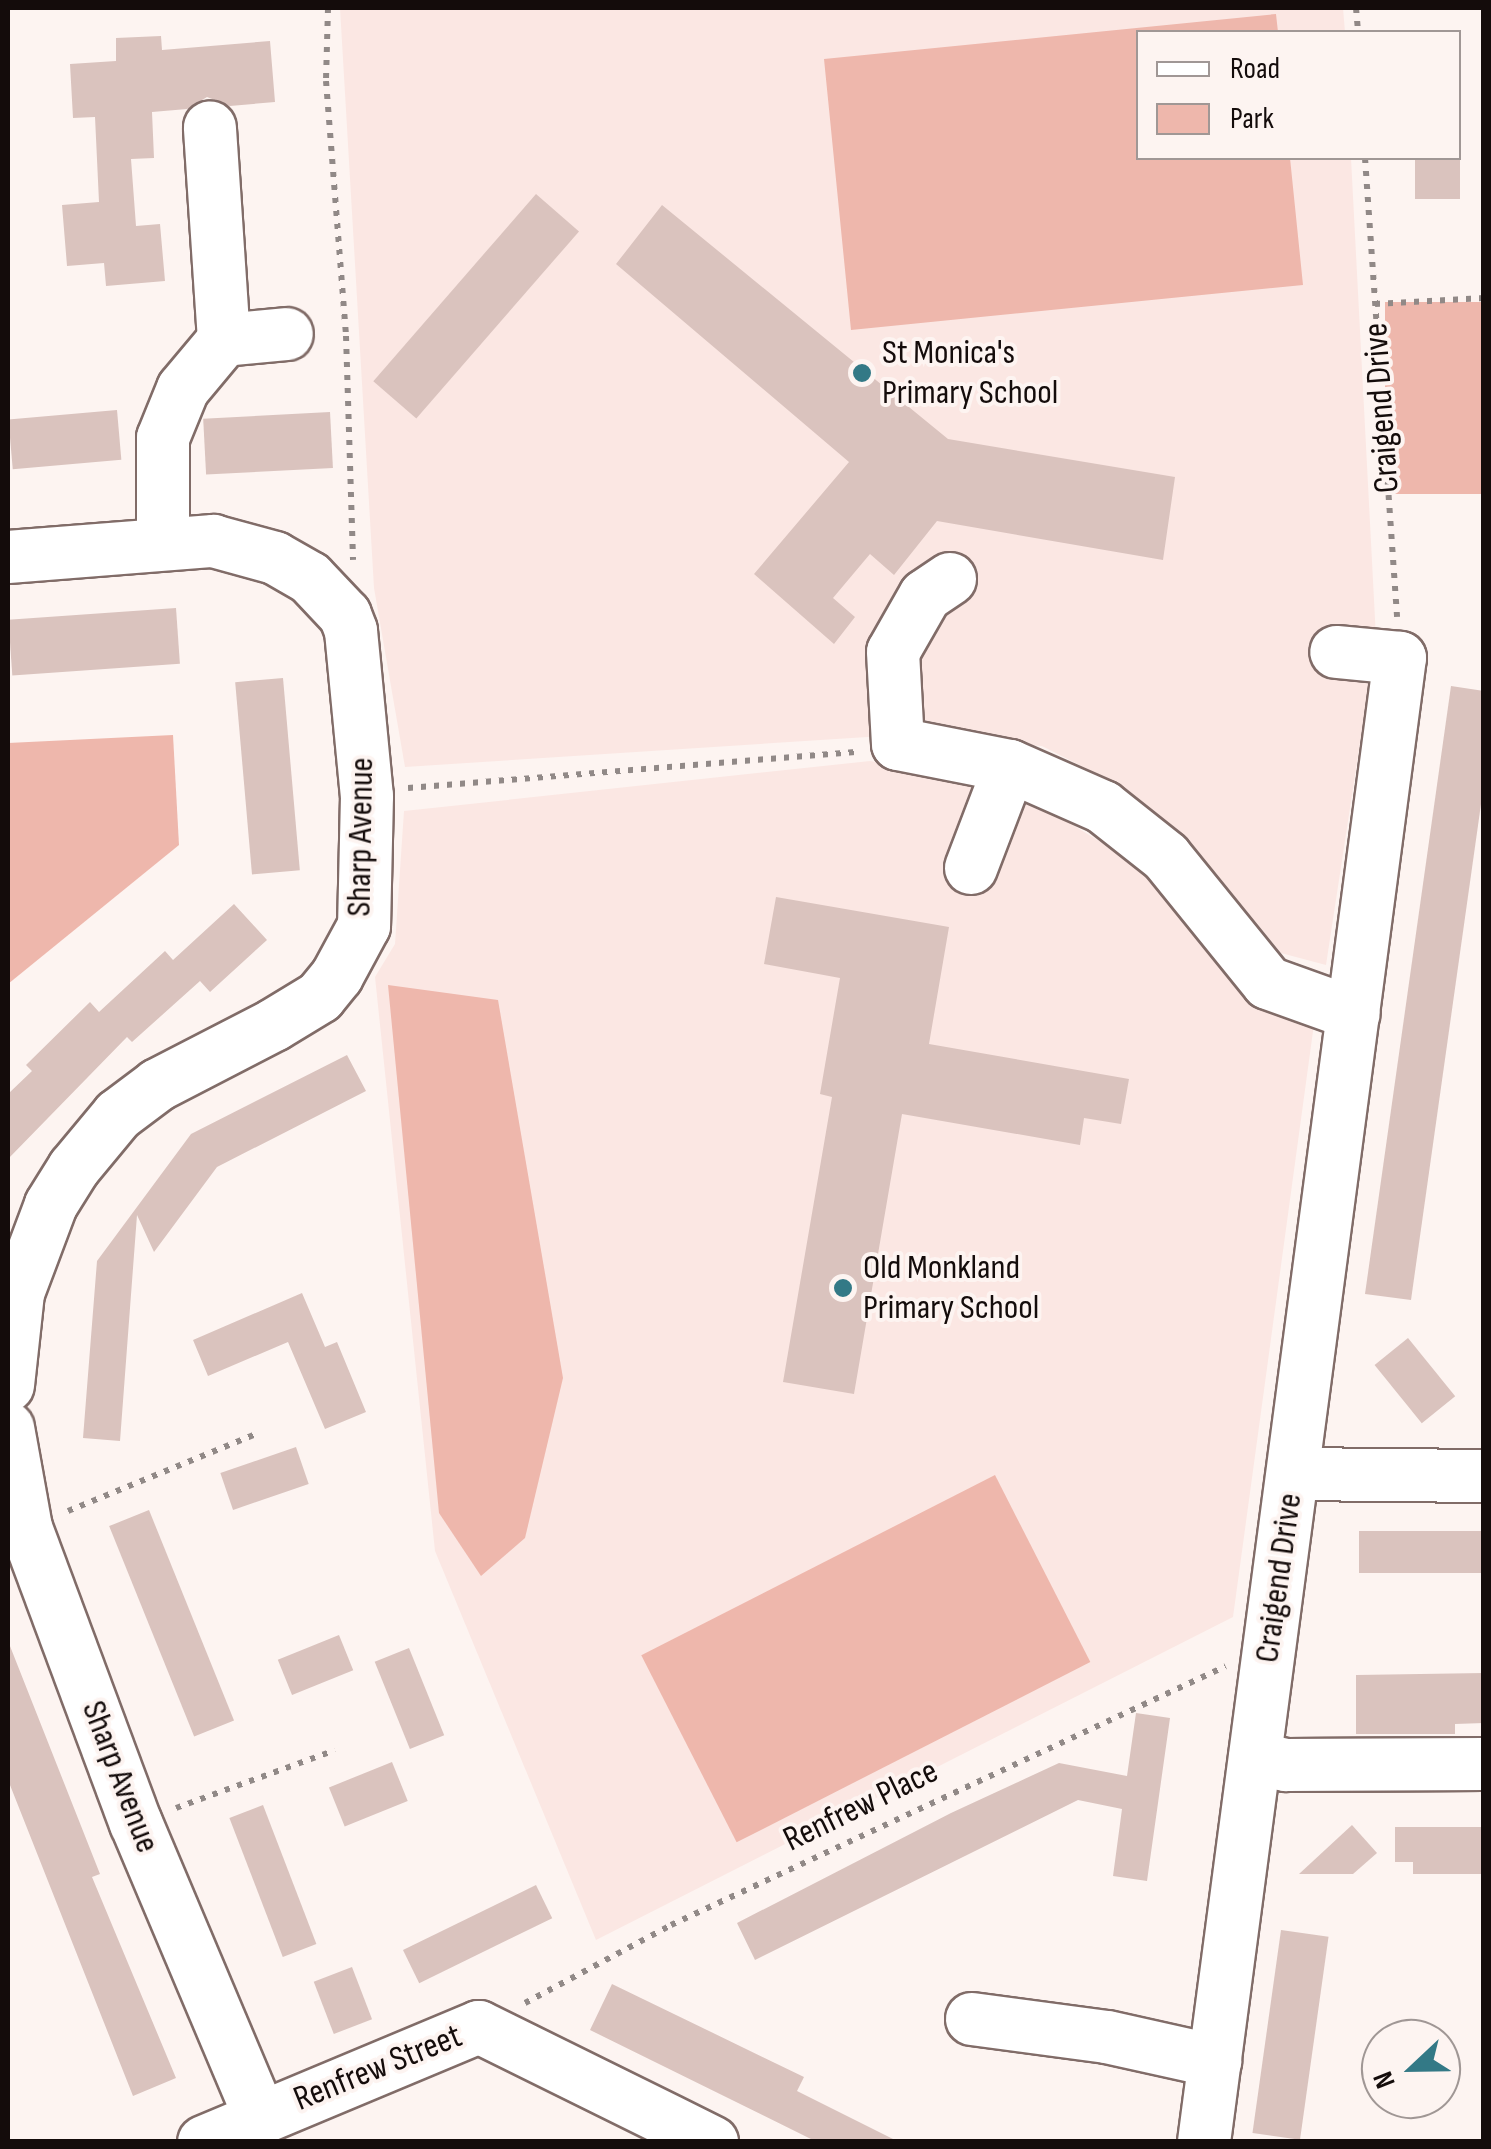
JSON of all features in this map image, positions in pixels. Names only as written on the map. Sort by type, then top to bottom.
[{"type":"street","points":[[163,542],[162,438],[184,389],[224,340],[210,127]]},
{"type":"street","points":[[224,340],[287,334]]},
{"type":"street","points":[[8,557],[213,541],[275,558],[334,602]]},
{"type":"street","points":[[950,580],[926,596],[893,652],[898,744],[1010,766],[1103,806],[1166,856],[1268,983],[1354,1014]]},
{"type":"street","name":"Sharp Avenue","points":[[8,1386],[18,1293],[45,1219],[74,1168],[118,1115],[158,1085],[274,1026],[320,997],[337,976],[364,926],[367,796],[351,630],[334,602]]},
{"type":"street","points":[[1336,652],[1400,658]]},
{"type":"street","name":"Craigend Drive","points":[[1204,2142],[1400,658]]},
{"type":"street","points":[[971,868],[1010,766]]},
{"type":"street","name":"Sharp Avenue","points":[[8,1428],[26,1528],[136,1823],[260,2117]]},
{"type":"street","points":[[1293,1474],[1484,1476]]},
{"type":"street","points":[[1255,1758],[1286,1764],[1484,1764]]},
{"type":"street","points":[[972,2018],[1107,2037],[1215,2062]]},
{"type":"street","name":"Renfrew Street","points":[[204,2142],[480,2027],[712,2142]]},
{"type":"path","points":[[328,8],[326,81],[346,336],[355,582],[334,602]]},
{"type":"path","name":"Craigend Drive","points":[[1366,160],[1400,658]]},
{"type":"path","points":[[1375,304],[1484,298]]},
{"type":"path","points":[[367,796],[898,744]]},
{"type":"path","points":[[26,1528],[256,1434]]},
{"type":"path","name":"Renfrew Place","points":[[480,2027],[689,1916],[1270,1641]]},
{"type":"path","points":[[136,1823],[335,1750]]},
{"type":"shaded area","name":"St Monica's Primary School","points":[[340,8],[1343,8],[1345,30],[1136,30],[1136,160],[1351,160],[1376,638],[1326,965],[1281,953],[1192,844],[1107,779],[1042,746],[883,736],[405,767],[374,588]]},
{"type":"shaded area","name":"Old Monkland Primary School","points":[[870,761],[962,777],[993,809],[1035,802],[1168,883],[1314,1024],[1233,1617],[596,1940],[435,1551],[375,977],[395,944],[404,811]]},
{"type":"green space","points":[[1276,14],[1278,30],[1136,30],[1136,160],[1290,160],[1303,285],[851,330],[824,59]]},
{"type":"green space","points":[[1385,302],[1483,302],[1483,494],[1385,494]]},
{"type":"green space","points":[[173,735],[179,845],[8,984],[8,743]]},
{"type":"green space","points":[[388,985],[498,1000],[563,1378],[525,1538],[481,1576],[439,1513]]},
{"type":"green space","points":[[995,1475],[1090,1662],[737,1842],[641,1655]]},
{"type":"building","points":[[161,36],[162,50],[270,41],[275,102],[230,106],[207,97],[187,109],[152,112],[154,158],[131,159],[136,226],[160,224],[165,281],[106,286],[104,263],[67,266],[62,205],[99,202],[95,117],[73,118],[70,64],[116,61],[116,38]]},
{"type":"building","points":[[1415,160],[1460,160],[1460,199],[1415,199]]},
{"type":"building","points":[[536,194],[579,231],[416,419],[373,381]]},
{"type":"building","points":[[662,205],[948,439],[1175,477],[1163,560],[937,521],[894,575],[870,554],[833,598],[855,617],[834,644],[754,574],[849,462],[616,264]]},
{"type":"building","points":[[117,410],[121,460],[13,469],[8,419]]},
{"type":"building","points":[[330,412],[333,468],[206,475],[203,419]]},
{"type":"building","points":[[176,608],[180,664],[12,676],[8,620]]},
{"type":"building","points":[[283,678],[300,870],[252,874],[235,682]]},
{"type":"building","points":[[1451,686],[1484,691],[1484,783],[1411,1300],[1365,1294]]},
{"type":"building","points":[[776,897],[949,927],[929,1044],[1129,1079],[1121,1124],[1084,1118],[1080,1145],[902,1114],[854,1394],[783,1382],[832,1097],[820,1094],[840,978],[764,964]]},
{"type":"building","points":[[234,904],[267,940],[210,992],[200,981],[132,1042],[127,1037],[8,1159],[8,1094],[32,1071],[26,1065],[90,1002],[99,1012],[165,951],[173,960]]},
{"type":"building","points":[[347,1055],[366,1091],[217,1167],[154,1252],[137,1215],[120,1441],[83,1438],[97,1261],[191,1134]]},
{"type":"building","points":[[302,1293],[325,1347],[337,1342],[366,1412],[325,1429],[288,1342],[208,1376],[193,1340]]},
{"type":"building","points":[[1408,1338],[1455,1396],[1422,1423],[1375,1365]]},
{"type":"building","points":[[296,1447],[309,1484],[233,1510],[220,1473]]},
{"type":"building","points":[[149,1510],[234,1720],[194,1737],[109,1526]]},
{"type":"building","points":[[1359,1531],[1484,1531],[1484,1573],[1359,1573]]},
{"type":"building","points":[[339,1635],[353,1670],[292,1695],[278,1660]]},
{"type":"building","points":[[8,1641],[100,1874],[92,1877],[176,2078],[133,2096],[8,1780]]},
{"type":"building","points":[[409,1648],[444,1735],[410,1749],[375,1662]]},
{"type":"building","points":[[1484,1673],[1484,1723],[1455,1724],[1455,1734],[1356,1734],[1356,1675]]},
{"type":"building","points":[[1136,1713],[1170,1718],[1147,1881],[1113,1876],[1122,1809],[1078,1800],[755,1960],[737,1923],[951,1813],[1059,1763],[1127,1776]]},
{"type":"building","points":[[392,1762],[408,1801],[345,1826],[329,1787]]},
{"type":"building","points":[[263,1805],[316,1944],[283,1957],[229,1818]]},
{"type":"building","points":[[1352,1825],[1377,1853],[1353,1874],[1299,1874]]},
{"type":"building","points":[[1395,1827],[1484,1827],[1484,1874],[1413,1874],[1413,1862],[1395,1862]]},
{"type":"building","points":[[536,1885],[552,1918],[419,1983],[403,1950]]},
{"type":"building","points":[[1281,1930],[1329,1937],[1300,2140],[1252,2133]]},
{"type":"building","points":[[352,1967],[372,2019],[334,2034],[314,1982]]},
{"type":"building","points":[[612,1984],[804,2077],[797,2091],[899,2142],[817,2142],[590,2030]]},
{"type":"place","name":"St Monica's Primary School","points":[[862,373]]},
{"type":"place","name":"Old Monkland Primary School","points":[[843,1288]]}]
